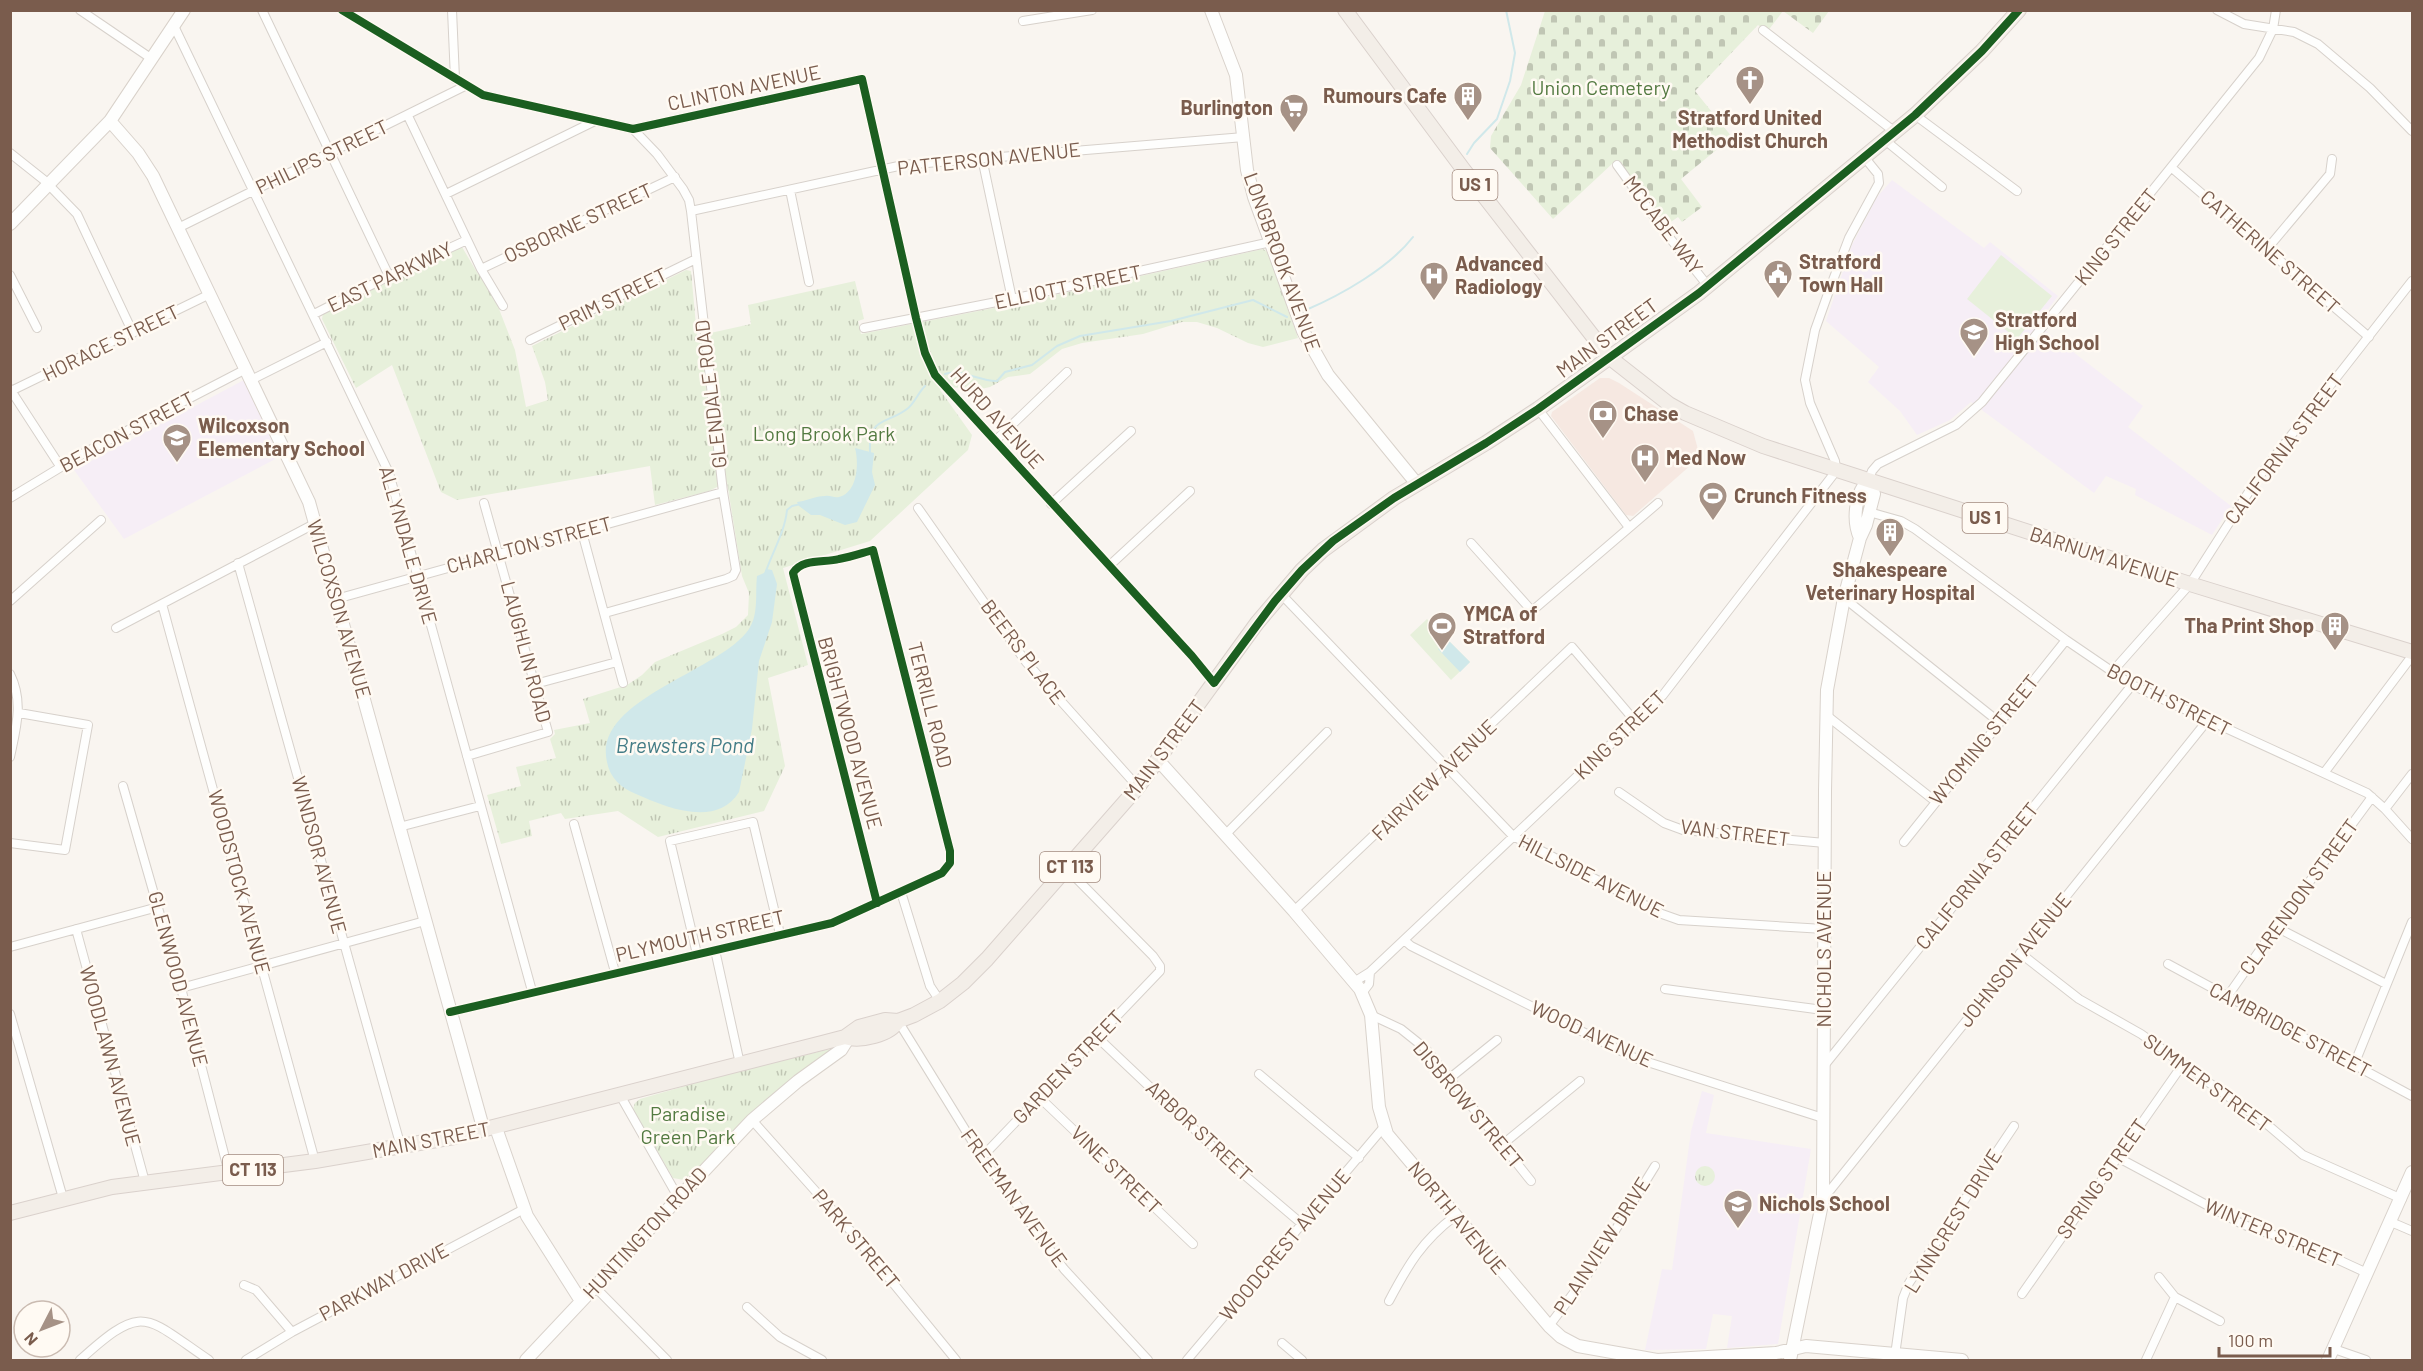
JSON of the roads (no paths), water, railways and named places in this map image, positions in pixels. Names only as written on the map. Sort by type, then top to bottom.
[{"type":"main road","name":"US 1","points":[[1345,10],[1463,170],[1609,357]]},
{"type":"main road","name":"MAIN STREET","points":[[10,1213],[63,1198],[145,1182],[315,1161],[490,1129],[845,1037],[859,1027],[885,1020],[898,1021],[940,1001],[980,966],[1138,787],[1257,623],[1302,570],[1333,541],[1417,484],[1538,409],[1708,286],[1915,115],[1982,51],[2019,10]]},
{"type":"main road","name":"BARNUM AVENUE","points":[[1609,357],[1646,388],[1685,413],[1763,446],[2412,654]]},
{"type":"street","points":[[80,10],[152,59]]},
{"type":"street","points":[[10,224],[110,121],[184,10]]},
{"type":"street","points":[[262,10],[389,276]]},
{"type":"street","points":[[342,10],[465,86],[492,98],[633,129],[675,177],[687,196],[691,211]]},
{"type":"street","points":[[452,10],[455,79]]},
{"type":"street","points":[[1023,21],[1092,10]]},
{"type":"street","name":"LONGBROOK AVENUE","points":[[1211,10],[1236,75],[1250,182],[1303,332],[1328,375],[1417,484]]},
{"type":"street","points":[[2217,10],[2244,24],[2301,35],[2328,52],[2370,88],[2412,131]]},
{"type":"street","name":"KING STREET","points":[[1869,479],[1878,464],[1956,425],[1982,402],[2259,58],[2273,29],[2276,10]]},
{"type":"street","name":"ALLYNDALE DRIVE","points":[[174,26],[255,190],[389,473],[532,991]]},
{"type":"street","points":[[1763,30],[1890,136],[1942,186]]},
{"type":"street","name":"CLINTON AVENUE","points":[[633,129],[862,79]]},
{"type":"street","name":"HURD AVENUE","points":[[862,79],[916,318],[925,353],[935,375],[1192,656],[1214,683]]},
{"type":"street","name":"PHILIPS STREET","points":[[178,228],[465,86]]},
{"type":"street","points":[[1915,115],[2017,191]]},
{"type":"street","points":[[408,116],[467,240],[503,306]]},
{"type":"street","points":[[446,194],[596,120]]},
{"type":"street","name":"WILCOXSON AVENUE","points":[[110,121],[149,169],[302,484],[315,523],[450,1012],[490,1129],[524,1209],[531,1224],[581,1301]]},
{"type":"street","name":"PATTERSON AVENUE","points":[[691,211],[884,169],[928,162],[1244,137]]},
{"type":"street","points":[[10,153],[50,185],[77,214],[134,333]]},
{"type":"street","points":[[982,158],[1012,299]]},
{"type":"street","points":[[1836,469],[1828,440],[1810,403],[1805,380],[1815,330],[1845,248],[1879,183],[1878,174],[1865,158]]},
{"type":"street","points":[[2267,249],[2330,174],[2332,159]]},
{"type":"street","name":"MCCABE WAY","points":[[1617,165],[1708,286]]},
{"type":"street","name":"CATHERINE STREET","points":[[2172,168],[2369,336]]},
{"type":"street","name":"OSBORNE STREET","points":[[481,268],[675,177]]},
{"type":"street","points":[[790,190],[809,282]]},
{"type":"street","name":"GLENDALE ROAD","points":[[605,612],[726,579],[735,574],[736,564],[723,492],[691,211]]},
{"type":"street","name":"EAST PARKWAY","points":[[314,314],[467,240]]},
{"type":"street","name":"ELLIOTT STREET","points":[[864,328],[1012,299],[1271,242]]},
{"type":"street","name":"PRIM STREET","points":[[530,340],[696,259]]},
{"type":"street","points":[[10,275],[37,328]]},
{"type":"street","name":"CALIFORNIA STREET","points":[[2112,672],[2190,584],[2257,479],[2412,281]]},
{"type":"street","name":"HORACE STREET","points":[[11,390],[134,333],[210,294]]},
{"type":"street","name":"BEACON STREET","points":[[10,498],[60,466],[248,374],[327,342]]},
{"type":"street","points":[[995,441],[1067,372]]},
{"type":"street","points":[[11,390],[60,466]]},
{"type":"street","points":[[1538,409],[1628,526]]},
{"type":"street","points":[[1051,504],[1131,431]]},
{"type":"street","name":"KING STREET","points":[[1354,981],[1370,972],[1663,695],[1836,469]]},
{"type":"street","name":"NICHOLS AVENUE","points":[[1790,1360],[1823,1199],[1826,715],[1830,672],[1844,598],[1874,492],[1869,479],[1862,487],[1859,496],[1855,523],[1860,538]]},
{"type":"street","points":[[1109,566],[1190,491]]},
{"type":"street","name":"CHARLTON STREET","points":[[336,598],[723,492]]},
{"type":"street","name":"LAUGHLIN ROAD","points":[[467,756],[548,732],[484,503]]},
{"type":"street","points":[[1471,543],[1532,611],[1628,526],[1658,503]]},
{"type":"street","name":"BEERS PLACE","points":[[918,508],[1026,662],[1138,787]]},
{"type":"street","name":"BOOTH STREET","points":[[1869,512],[1915,529],[2066,640],[2132,685],[2354,786],[2372,797],[2385,809],[2412,840]]},
{"type":"street","points":[[10,601],[101,520]]},
{"type":"street","points":[[116,628],[315,523]]},
{"type":"street","points":[[582,532],[623,683]]},
{"type":"street","name":"BRIGHTWOOD AVENUE","points":[[873,550],[840,559],[805,564],[794,571],[796,588],[877,903]]},
{"type":"street","name":"TERRILL ROAD","points":[[873,550],[950,851],[951,860],[948,868]]},
{"type":"street","name":"WINDSOR AVENUE","points":[[238,563],[401,1147]]},
{"type":"street","name":"HILLSIDE AVENUE","points":[[1281,594],[1514,836],[1662,914],[1679,920],[1824,929]]},
{"type":"street","points":[[1844,598],[1999,722]]},
{"type":"street","name":"WOODSTOCK AVENUE","points":[[162,603],[315,1161]]},
{"type":"street","name":"WYOMING STREET","points":[[1904,842],[2066,640]]},
{"type":"street","name":"FAIRVIEW AVENUE","points":[[1294,912],[1572,647],[1635,721]]},
{"type":"street","points":[[2324,773],[2412,654]]},
{"type":"street","points":[[535,684],[617,662]]},
{"type":"street","points":[[10,674],[17,691],[19,713],[10,757]]},
{"type":"street","name":"CALIFORNIA STREET","points":[[1823,1068],[2132,685]]},
{"type":"street","points":[[10,843],[65,850],[88,725],[19,713]]},
{"type":"street","points":[[1826,715],[1935,801]]},
{"type":"street","name":"JOHNSON AVENUE","points":[[1823,1199],[2207,721]]},
{"type":"street","points":[[1225,835],[1327,732]]},
{"type":"street","points":[[1158,760],[1294,912],[1362,993],[1371,1015],[1383,1128]]},
{"type":"street","points":[[2385,809],[2412,774]]},
{"type":"street","name":"GLENWOOD AVENUE","points":[[123,786],[181,988],[229,1173]]},
{"type":"street","name":"VAN STREET","points":[[1619,792],[1664,823],[1683,830],[1825,843]]},
{"type":"street","name":"CLARENDON STREET","points":[[2227,997],[2372,797]]},
{"type":"street","points":[[399,827],[480,806]]},
{"type":"street","points":[[697,954],[670,841],[753,822],[780,934]]},
{"type":"street","points":[[574,824],[615,972]]},
{"type":"street","name":"PLYMOUTH STREET","points":[[450,1012],[532,991],[832,923],[935,877],[948,868]]},
{"type":"street","name":"GARDEN STREET","points":[[982,1157],[1160,971],[1160,966],[1153,956],[1067,869]]},
{"type":"street","points":[[901,892],[930,986],[940,1001]]},
{"type":"street","points":[[10,947],[158,907]]},
{"type":"street","points":[[181,988],[425,921]]},
{"type":"street","points":[[2354,1065],[2412,922]]},
{"type":"street","points":[[2276,927],[2386,984]]},
{"type":"street","name":"WOODLAWN AVENUE","points":[[75,929],[145,1182]]},
{"type":"street","name":"WOOD AVENUE","points":[[1404,940],[1411,946],[1635,1058],[1823,1118]]},
{"type":"street","points":[[715,950],[740,1064]]},
{"type":"street","name":"SUMMER STREET","points":[[2020,953],[2079,999],[2141,1035],[2183,1064],[2269,1126],[2303,1155],[2402,1199]]},
{"type":"street","name":"CAMBRIDGE STREET","points":[[2168,964],[2412,1096]]},
{"type":"street","name":"KING STREET","points":[[1362,993],[1370,984],[1370,972]]},
{"type":"street","points":[[1665,989],[1823,1010]]},
{"type":"street","points":[[10,1014],[63,1198]]},
{"type":"street","name":"DISBROW STREET","points":[[1371,1015],[1401,1029],[1418,1041],[1531,1181]]},
{"type":"street","name":"FREEMAN AVENUE","points":[[898,1021],[982,1157],[1064,1269],[1148,1360]]},
{"type":"street","name":"HUNTINGTON ROAD","points":[[525,1360],[752,1120],[798,1081],[841,1050],[846,1042],[845,1037]]},
{"type":"street","name":"ARBOR STREET","points":[[1097,1037],[1228,1161],[1302,1224]]},
{"type":"street","points":[[1450,1078],[1497,1040]]},
{"type":"street","name":"SPRING STREET","points":[[2022,1294],[2183,1064]]},
{"type":"street","points":[[1259,1074],[1359,1158]]},
{"type":"street","points":[[1503,1144],[1580,1081]]},
{"type":"street","points":[[620,1095],[678,1197]]},
{"type":"street","name":"VINE STREET","points":[[1039,1097],[1193,1244]]},
{"type":"street","name":"PARK STREET","points":[[752,1120],[844,1223],[957,1360]]},
{"type":"street","name":"LYNNCREST DRIVE","points":[[1895,1354],[1903,1298],[1909,1283],[2014,1126]]},
{"type":"street","name":"WOODCREST AVENUE","points":[[1187,1360],[1383,1128]]},
{"type":"street","name":"NORTH AVENUE","points":[[1383,1128],[1550,1326],[1561,1337],[1578,1346],[1657,1360],[1773,1353],[1806,1346],[1962,1360]]},
{"type":"street","name":"WINTER STREET","points":[[2117,1157],[2244,1225],[2315,1249],[2367,1273]]},
{"type":"street","name":"PLAINVIEW DRIVE","points":[[1550,1326],[1590,1271],[1655,1166]]},
{"type":"street","points":[[2366,1360],[2331,1355],[2412,1172]]},
{"type":"street","name":"PARKWAY DRIVE","points":[[246,1360],[292,1332],[524,1209]]},
{"type":"street","points":[[1389,1301],[1418,1250],[1428,1238],[1455,1216]]},
{"type":"street","points":[[2391,1222],[2412,1231]]},
{"type":"street","points":[[2159,1277],[2175,1297],[2220,1321]]},
{"type":"street","points":[[244,1285],[256,1290],[292,1332]]},
{"type":"street","points":[[595,1287],[667,1360]]},
{"type":"street","points":[[2146,1360],[2175,1297]]},
{"type":"street","points":[[747,1307],[780,1337],[822,1360]]},
{"type":"street","points":[[80,1360],[121,1328],[142,1321],[162,1328],[209,1360]]},
{"type":"street","points":[[1282,1343],[1302,1360]]},
{"type":"water","points":[[855,448],[874,453],[872,472],[875,485],[857,522],[845,525],[820,515],[811,515],[799,506],[797,502],[821,496],[839,497],[850,489],[857,469]]},
{"type":"water","name":"Brewsters Pond","points":[[766,569],[772,570],[777,584],[772,622],[759,661],[752,729],[739,792],[730,803],[718,809],[691,812],[662,805],[626,789],[614,778],[607,762],[608,740],[619,721],[638,704],[734,644],[749,629],[755,610],[757,576],[764,573]]},
{"type":"water","points":[[1448,640],[1470,662],[1460,672],[1438,649]]},
{"type":"waterway","points":[[1467,154],[1474,143],[1497,119],[1510,81],[1515,53],[1506,10]]},
{"type":"waterway","points":[[1306,310],[1364,280],[1391,259],[1413,237]]},
{"type":"waterway","points":[[945,374],[957,373],[997,381],[1005,372],[1032,365],[1057,346],[1080,336],[1171,321],[1253,300],[1287,317]]},
{"type":"waterway","points":[[870,453],[870,441],[875,427],[907,409],[925,386]]},
{"type":"waterway","points":[[766,571],[781,533],[787,510],[801,504]]},
{"type":"place","name":"Stratford United Methodist Church","points":[[1750,106]]},
{"type":"place","name":"Rumours Cafe","points":[[1468,122]]},
{"type":"place","name":"Burlington","points":[[1294,134]]},
{"type":"place","name":"Stratford Town Hall","points":[[1778,300]]},
{"type":"place","name":"Advanced Radiology","points":[[1434,302]]},
{"type":"place","name":"Stratford High School","points":[[1974,358]]},
{"type":"place","name":"Chase","points":[[1603,440]]},
{"type":"place","name":"Wilcoxson Elementary School","points":[[177,464]]},
{"type":"place","name":"Med Now","points":[[1645,484]]},
{"type":"place","name":"Crunch Fitness","points":[[1713,522]]},
{"type":"place","name":"Shakespeare Veterinary Hospital","points":[[1890,558]]},
{"type":"place","name":"YMCA of Stratford","points":[[1442,652]]},
{"type":"place","name":"Tha Print Shop","points":[[2335,652]]},
{"type":"place","name":"Nichols School","points":[[1738,1230]]},
{"type":"park label","name":"Union Cemetery","points":[[1601,88]]},
{"type":"park label","name":"Long Brook Park","points":[[824,434]]},
{"type":"park label","name":"Paradise Green Park","points":[[688,1126]]}]
